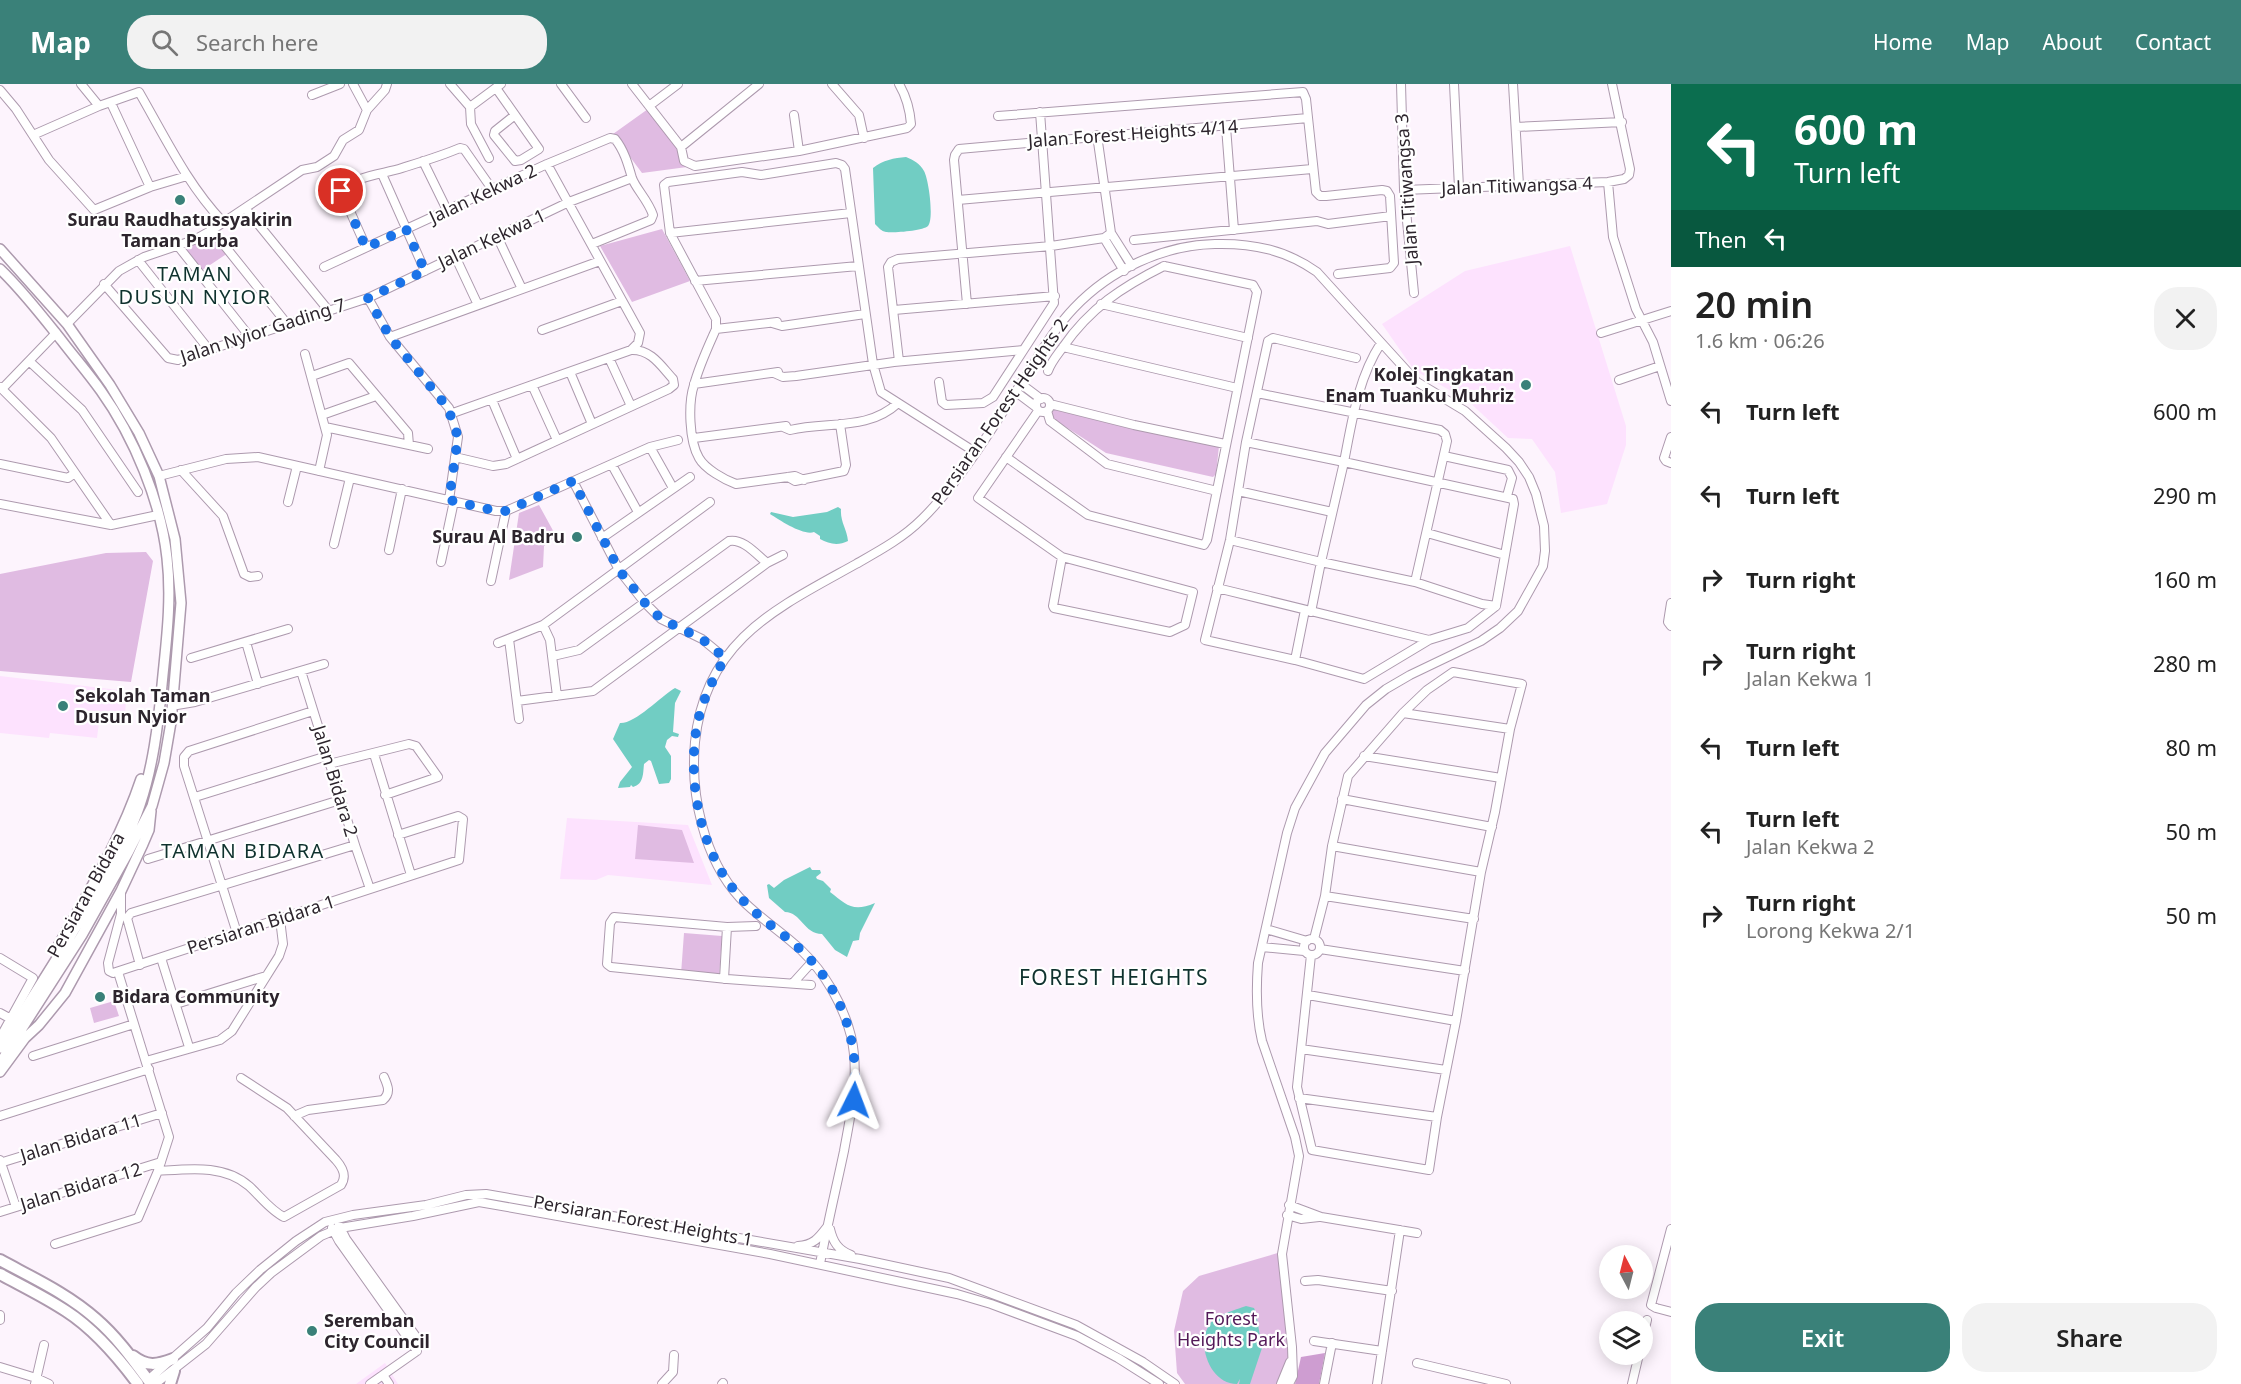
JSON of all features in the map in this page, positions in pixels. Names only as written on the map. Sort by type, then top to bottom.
[{"type":"highway","points":[[0,1260],[79,1305],[137,1359],[157,1365],[173,1359]]},
{"type":"highway","points":[[0,1274],[8,1284],[67,1311],[116,1357],[148,1383]]},
{"type":"highway","points":[[122,1345],[148,1383]]},
{"type":"highway","points":[[170,1384],[174,1371]]},
{"type":"main road","points":[[0,249],[67,324],[139,433],[159,476],[175,539],[181,603],[174,699],[164,763],[152,806],[82,935],[0,1063]]},
{"type":"main road","points":[[0,269],[20,287],[102,392],[132,443],[150,487],[167,556],[169,589],[168,631],[154,739]]},
{"type":"main road","name":"Persiaran Bidara","points":[[0,1048],[72,935],[114,863],[140,806],[149,772],[154,739]]},
{"type":"main road","name":"Persiaran Bidara","points":[[0,1040],[39,981],[114,845],[129,813],[154,739]]},
{"type":"main road","name":"Persiaran Bidara","points":[[0,1072],[25,1038],[39,1025],[65,993],[121,891],[149,830],[152,806]]},
{"type":"street","points":[[81,84],[99,106]]},
{"type":"street","points":[[312,95],[340,84]]},
{"type":"street","points":[[353,84],[367,110]]},
{"type":"street","points":[[67,324],[119,271],[138,260],[212,231],[302,170],[317,167],[334,156],[343,140],[359,130],[367,110],[385,90],[387,84]]},
{"type":"street","points":[[450,84],[470,107],[471,124],[489,158]]},
{"type":"street","points":[[561,84],[586,118]]},
{"type":"street","points":[[633,84],[681,147],[684,161],[695,166],[798,151],[907,128],[911,124],[904,93],[899,84]]},
{"type":"street","points":[[649,106],[678,84]]},
{"type":"street","points":[[681,147],[759,84]]},
{"type":"street","points":[[832,84],[859,115],[864,138]]},
{"type":"street","name":"Jalan Titiwangsa 3","points":[[1401,84],[1404,190],[1414,293]]},
{"type":"street","points":[[1454,84],[1459,188]]},
{"type":"street","points":[[1514,84],[1519,184]]},
{"type":"street","points":[[1516,127],[1622,122],[1612,84]]},
{"type":"street","points":[[470,107],[498,86],[539,149],[521,160],[515,160],[494,135],[495,131],[515,115]]},
{"type":"street","points":[[0,90],[50,160],[94,210],[150,187],[187,176]]},
{"type":"street","points":[[33,135],[99,106],[139,92],[187,176],[206,204],[223,222]]},
{"type":"street","points":[[998,116],[1303,92],[1306,99],[1316,192],[1320,196],[1382,190],[1387,191],[1390,196],[1394,263],[1390,268],[1338,274]]},
{"type":"street","points":[[111,103],[150,187]]},
{"type":"street","points":[[939,382],[942,402],[946,405],[983,403],[993,397],[1052,309],[1054,296],[1051,246],[1040,112]]},
{"type":"street","points":[[794,115],[798,151]]},
{"type":"street","name":"Jalan Forest Heights 4/14","points":[[958,200],[954,160],[959,149],[1308,118]]},
{"type":"street","name":"Jalan Titiwangsa 4","points":[[1404,190],[1608,182],[1624,179],[1629,175],[1622,122]]},
{"type":"street","points":[[1226,127],[1234,230]]},
{"type":"street","points":[[1097,135],[1108,236],[1124,270]]},
{"type":"street","name":"Jalan Kekwa 2","points":[[324,267],[547,164],[610,138],[619,143],[632,170],[632,178]]},
{"type":"street","points":[[366,248],[341,191],[344,186],[460,147],[464,149],[492,189]]},
{"type":"street","points":[[423,161],[447,210]]},
{"type":"street","points":[[547,164],[640,333],[640,338],[631,350]]},
{"type":"street","points":[[840,424],[846,465],[844,471],[804,480],[795,476],[736,484],[702,463],[696,452],[690,409],[694,384],[716,329],[716,319],[670,233],[664,185],[668,182],[742,172],[761,175],[842,165],[845,169],[873,364],[881,392],[975,452]]},
{"type":"street","points":[[966,304],[958,200],[1312,169]]},
{"type":"street","points":[[382,174],[425,271]]},
{"type":"street","points":[[592,244],[651,220],[653,215],[649,203],[632,178]]},
{"type":"street","name":"Jalan Kekwa 1","points":[[354,303],[569,202],[632,178]]},
{"type":"street","points":[[1608,182],[1613,237],[1636,309],[1653,342],[1671,401]]},
{"type":"street","points":[[245,208],[329,311]]},
{"type":"street","points":[[670,233],[851,213]]},
{"type":"street","points":[[1134,240],[1317,221],[1328,224],[1391,216]]},
{"type":"street","points":[[212,231],[288,325]]},
{"type":"street","points":[[497,236],[522,289]]},
{"type":"street","points":[[896,361],[894,310],[888,267],[891,262],[898,259],[962,252],[1051,246],[1108,236]]},
{"type":"street","points":[[1108,236],[1120,248],[1132,266]]},
{"type":"street","name":"Persiaran Forest Heights 2","points":[[820,1264],[854,1100],[855,1061],[852,1039],[840,1006],[821,972],[741,898],[716,860],[705,834],[695,780],[695,745],[698,723],[705,700],[725,658],[736,643],[771,614],[909,531],[943,496],[1016,392],[1047,342],[1074,308],[1124,270],[1158,253],[1184,246],[1225,244],[1257,246],[1281,252],[1317,272],[1417,382],[1465,411],[1506,448],[1529,477],[1544,526],[1543,566],[1518,611],[1500,628],[1481,641],[1410,675],[1386,689],[1366,705],[1338,736],[1313,772],[1295,808],[1287,833],[1256,984],[1259,1029],[1295,1137],[1299,1156],[1282,1254],[1292,1347],[1293,1376],[1289,1384]]},
{"type":"street","points":[[178,246],[250,337]]},
{"type":"street","points":[[1158,253],[1164,266]]},
{"type":"street","points":[[455,256],[478,305]]},
{"type":"street","points":[[138,260],[210,351]]},
{"type":"street","points":[[390,337],[600,261]]},
{"type":"street","points":[[695,281],[858,266]]},
{"type":"street","points":[[1006,457],[1088,515],[1204,545],[1207,540],[1257,292],[1253,285],[1164,266],[1129,283],[1101,304],[1079,325],[1048,371]]},
{"type":"street","name":"Jalan Nyior Gading 7","points":[[104,284],[172,360],[210,351],[354,303]]},
{"type":"street","points":[[894,310],[1054,296]]},
{"type":"street","points":[[368,298],[390,337],[448,408],[458,437],[452,500],[441,562]]},
{"type":"street","points":[[542,330],[622,301]]},
{"type":"street","points":[[1101,304],[1248,338]]},
{"type":"street","points":[[1601,333],[1671,310]]},
{"type":"street","points":[[716,329],[779,321],[785,325],[865,314]]},
{"type":"street","points":[[56,333],[1,388],[51,438],[111,525]]},
{"type":"street","points":[[1246,442],[1438,481],[1513,499],[1496,606],[1467,628],[1429,640],[1364,679],[1295,660],[1205,640],[1230,540],[1246,442],[1270,339],[1356,358]]},
{"type":"street","points":[[1295,660],[1321,562],[1354,412],[1368,364],[1381,343]]},
{"type":"street","points":[[1063,347],[1237,388]]},
{"type":"street","points":[[450,414],[631,350],[649,353],[674,379],[674,385],[506,464],[493,466],[455,457]]},
{"type":"street","points":[[694,384],[779,372],[789,376],[896,361],[1023,350]]},
{"type":"street","points":[[305,354],[327,435],[319,471]]},
{"type":"street","points":[[609,358],[631,406]]},
{"type":"street","points":[[29,361],[82,410],[138,492]]},
{"type":"street","points":[[312,376],[349,363],[408,433],[409,445]]},
{"type":"street","points":[[1619,380],[1660,366]]},
{"type":"street","points":[[570,372],[592,424]]},
{"type":"street","points":[[1021,384],[1041,399],[1037,401],[1050,421],[1107,464],[1217,491]]},
{"type":"street","points":[[532,385],[557,440]]},
{"type":"street","points":[[1016,392],[1043,408],[1225,444]]},
{"type":"street","points":[[1257,393],[1440,430],[1445,434],[1447,441],[1444,456],[1415,582]]},
{"type":"street","points":[[322,415],[376,396]]},
{"type":"street","points":[[492,400],[517,459]]},
{"type":"street","points":[[694,438],[783,427],[788,430],[840,424],[886,414],[898,403]]},
{"type":"street","points":[[1043,408],[978,498],[1062,557],[1193,592],[1185,625],[1170,632],[1054,608],[1062,557]]},
{"type":"street","points":[[325,427],[428,449]]},
{"type":"street","points":[[1668,462],[1664,458],[1671,437]]},
{"type":"street","points":[[159,476],[226,459],[258,457],[496,511],[506,511],[650,447],[678,440]]},
{"type":"street","points":[[650,447],[673,488]]},
{"type":"street","points":[[1444,456],[1508,470],[1512,478],[1507,496]]},
{"type":"street","points":[[0,464],[68,478],[75,473]]},
{"type":"street","points":[[612,465],[638,512]]},
{"type":"street","points":[[288,502],[297,466]]},
{"type":"street","points":[[181,470],[223,516],[244,574],[250,578],[258,576]]},
{"type":"street","points":[[602,538],[690,477]]},
{"type":"street","points":[[334,544],[350,478]]},
{"type":"street","points":[[573,481],[619,570],[645,603],[661,619],[702,639],[725,658]]},
{"type":"street","points":[[389,550],[402,489]]},
{"type":"street","points":[[1238,491],[1332,512]]},
{"type":"street","points":[[498,643],[543,625],[710,502]]},
{"type":"street","points":[[0,504],[111,525],[158,515]]},
{"type":"street","points":[[491,581],[506,511]]},
{"type":"street","points":[[1426,532],[1505,555]]},
{"type":"street","points":[[553,656],[579,650],[729,541],[738,540],[767,563]]},
{"type":"street","points":[[1230,540],[1415,582],[1482,604],[1496,606]]},
{"type":"street","points":[[516,701],[593,691],[767,563],[783,555]]},
{"type":"street","points":[[1217,588],[1429,640]]},
{"type":"street","points":[[1669,624],[1671,603]]},
{"type":"street","points":[[543,625],[550,640],[557,696]]},
{"type":"street","points":[[191,658],[288,629]]},
{"type":"street","points":[[509,639],[519,719]]},
{"type":"street","points":[[246,642],[258,684]]},
{"type":"street","points":[[174,699],[177,705],[184,704],[324,664]]},
{"type":"street","name":"Jalan Bidara 2","points":[[301,671],[370,889]]},
{"type":"street","points":[[1453,672],[1522,684],[1510,729],[1492,827],[1481,872],[1429,1170],[1312,1150],[1297,1087],[1308,995],[1308,953],[1304,945],[1310,940],[1325,896],[1332,846],[1348,776],[1403,713],[1427,690],[1453,672]]},
{"type":"street","points":[[237,933],[184,757],[189,752],[313,711]]},
{"type":"street","points":[[1403,713],[1510,729]]},
{"type":"street","points":[[195,797],[328,760],[374,754],[413,744],[431,764],[438,777],[385,795]]},
{"type":"street","points":[[374,754],[411,875]]},
{"type":"street","points":[[1364,756],[1501,778]]},
{"type":"street","points":[[1342,799],[1492,827]]},
{"type":"street","points":[[148,859],[340,800]]},
{"type":"street","name":"Persiaran Bidara 1","points":[[118,972],[459,860],[464,819],[461,816],[398,835]]},
{"type":"street","points":[[140,965],[128,926],[127,918],[131,913],[355,845]]},
{"type":"street","points":[[1332,846],[1481,872]]},
{"type":"street","points":[[55,1244],[138,1218],[158,1171],[168,1137],[118,972],[113,974],[109,970],[108,963],[121,914],[121,891]]},
{"type":"street","points":[[1325,896],[1474,919]]},
{"type":"street","points":[[106,917],[114,916],[118,924]]},
{"type":"street","points":[[756,926],[727,927],[614,917],[610,921],[607,963],[611,967],[724,979],[811,985]]},
{"type":"street","points":[[0,1116],[147,1065],[189,1047],[227,1036],[249,1006],[279,956],[284,944],[280,919]]},
{"type":"street","points":[[724,979],[727,927]]},
{"type":"street","points":[[1266,929],[1318,942],[1320,949]]},
{"type":"street","points":[[1262,947],[1308,953],[1318,953],[1320,949]]},
{"type":"street","points":[[1320,949],[1465,971]]},
{"type":"street","points":[[0,958],[33,978],[0,1040]]},
{"type":"street","points":[[161,958],[189,1047]]},
{"type":"street","points":[[793,983],[812,962]]},
{"type":"street","points":[[176,1004],[266,976]]},
{"type":"street","points":[[1308,995],[1456,1021]]},
{"type":"street","points":[[0,1013],[11,1019]]},
{"type":"street","points":[[33,1056],[134,1024]]},
{"type":"street","points":[[1301,1049],[1446,1070]]},
{"type":"street","points":[[294,1116],[308,1110],[383,1100],[388,1094],[384,1077]]},
{"type":"street","points":[[158,1171],[195,1168],[229,1174],[246,1184],[280,1215],[289,1216],[341,1185],[344,1179],[341,1165],[282,1104],[241,1078]]},
{"type":"street","points":[[1299,1098],[1437,1117]]},
{"type":"street","name":"Jalan Bidara 11","points":[[0,1162],[162,1113]]},
{"type":"street","points":[[0,1162],[16,1208]]},
{"type":"street","name":"Jalan Bidara 12","points":[[0,1212],[161,1162]]},
{"type":"street","name":"Persiaran Forest Heights 1","points":[[148,1383],[207,1328],[236,1293],[260,1270],[296,1241],[333,1220],[411,1208],[466,1194],[486,1194],[860,1259],[949,1278],[1062,1320],[1143,1362],[1175,1384]]},
{"type":"street","name":"Persiaran Forest Heights 1","points":[[148,1383],[174,1371],[219,1331],[271,1273],[321,1236],[352,1225],[413,1216],[471,1203],[488,1203],[920,1284],[992,1304],[1077,1336],[1159,1384]]},
{"type":"street","points":[[1289,1205],[1321,1216],[1417,1233]]},
{"type":"street","points":[[1287,1215],[1301,1219],[1321,1216]]},
{"type":"street","points":[[333,1220],[342,1239],[417,1338],[417,1351],[370,1384]]},
{"type":"street","points":[[788,1246],[808,1245],[818,1239],[829,1224]]},
{"type":"street","points":[[829,1224],[832,1239],[837,1247],[860,1259]]},
{"type":"street","points":[[342,1239],[352,1225]]},
{"type":"street","points":[[1671,1229],[1651,1305],[1671,1312]]},
{"type":"street","points":[[1377,1384],[1400,1230]]},
{"type":"street","points":[[321,1236],[342,1239]]},
{"type":"street","points":[[1305,1281],[1318,1280],[1392,1291]]},
{"type":"street","points":[[1314,1341],[1382,1351]]},
{"type":"street","points":[[1324,1384],[1332,1342]]},
{"type":"street","points":[[35,1381],[44,1345]]},
{"type":"street","points":[[662,1384],[673,1372],[674,1355]]},
{"type":"street","points":[[1281,1384],[1292,1358]]},
{"type":"street","points":[[1416,1363],[1483,1382],[1506,1384]]},
{"type":"street","points":[[1632,1384],[1636,1365]]},
{"type":"street","points":[[0,1367],[49,1384]]},
{"type":"street","points":[[383,1375],[389,1384]]},
{"type":"shaded area","points":[[906,157],[919,164],[926,176],[930,200],[930,222],[925,228],[884,232],[875,224],[873,168],[889,160]]},
{"type":"shaded area","name":"Kolej Tingkatan Enam Tuanku Muhriz","points":[[1570,246],[1626,426],[1626,445],[1607,504],[1561,513],[1555,472],[1532,439],[1508,438],[1467,400],[1414,370],[1382,324],[1465,271]]},
{"type":"shaded area","points":[[838,507],[841,509],[848,541],[837,544],[820,539],[820,536],[814,532],[799,530],[770,514],[771,512],[793,517],[827,512]]},
{"type":"shaded area","name":"Sekolah Taman Dusun Nyior","points":[[0,676],[127,691],[124,725],[99,722],[97,738],[50,733],[49,738],[0,733]]},
{"type":"shaded area","points":[[675,688],[681,691],[675,703],[673,732],[679,734],[678,737],[672,736],[667,740],[665,747],[671,756],[669,783],[659,784],[649,760],[644,764],[642,778],[637,786],[618,788],[632,767],[613,739],[620,723],[640,715]]},
{"type":"shaded area","points":[[567,818],[688,825],[712,885],[608,875],[596,880],[560,879]]},
{"type":"shaded area","points":[[810,867],[812,870],[820,870],[821,873],[816,877],[817,879],[823,881],[831,889],[830,892],[850,906],[861,907],[875,903],[860,933],[859,940],[853,941],[847,957],[835,950],[822,934],[811,931],[795,915],[785,912],[769,898],[767,885],[774,888],[784,880]]},
{"type":"shaded area","points":[[1246,1306],[1254,1308],[1256,1313],[1262,1348],[1250,1384],[1239,1384],[1240,1379],[1237,1384],[1220,1378],[1213,1371],[1205,1353],[1205,1334],[1209,1325],[1216,1318]]},
{"type":"shaded area","points":[[1325,1353],[1319,1384],[1295,1384],[1301,1357]]},
{"type":"shaded area","points":[[385,1363],[398,1384],[356,1384]]},
{"type":"green space","points":[[648,109],[678,148],[681,160],[687,167],[642,173],[613,134]]},
{"type":"green space","points":[[662,229],[690,281],[632,302],[600,246]]},
{"type":"green space","points":[[213,234],[228,253],[201,271],[184,249]]},
{"type":"green space","points":[[1057,409],[1219,446],[1216,474],[1213,477],[1106,453],[1052,418],[1052,411]]},
{"type":"green space","points":[[539,505],[556,536],[544,546],[543,567],[509,580],[519,513]]},
{"type":"green space","points":[[146,552],[153,561],[131,682],[0,671],[0,574],[106,553]]},
{"type":"green space","points":[[638,825],[682,830],[694,863],[635,859]]},
{"type":"green space","points":[[684,933],[722,936],[719,978],[681,974]]},
{"type":"green space","points":[[114,1001],[119,1016],[94,1023],[90,1008]]},
{"type":"green space","name":"Forest Heights Park","points":[[1281,1252],[1289,1357],[1277,1384],[1185,1384],[1177,1373],[1174,1331],[1183,1291],[1199,1276]]},
{"type":"place","name":"Surau Raudhatussyakirin Taman Purba","points":[[180,200]]},
{"type":"place","name":"Kolej Tingkatan Enam Tuanku Muhriz","points":[[1526,385]]},
{"type":"place","name":"Surau Al Badru","points":[[577,537]]},
{"type":"place","name":"Sekolah Taman Dusun Nyior","points":[[63,706]]},
{"type":"place","name":"Bidara Community","points":[[100,997]]},
{"type":"place","name":"Seremban City Council","points":[[312,1331]]},
{"type":"district","name":"TAMAN DUSUN NYIOR","points":[[195,286]]},
{"type":"district","name":"TAMAN BIDARA","points":[[243,851]]},
{"type":"district","name":"FOREST HEIGHTS","points":[[1114,978]]},
{"type":"route","points":[[341,191],[366,248],[406,229],[425,271],[368,298],[390,337],[448,408],[458,437],[449,500],[496,511],[506,511],[573,481],[628,584],[661,619],[702,639],[725,658],[712,680],[705,700],[698,723],[695,745],[695,780],[705,834],[731,886],[758,914],[802,951],[821,972],[831,988],[847,1021],[852,1039],[856,1082],[854,1100]]}]
